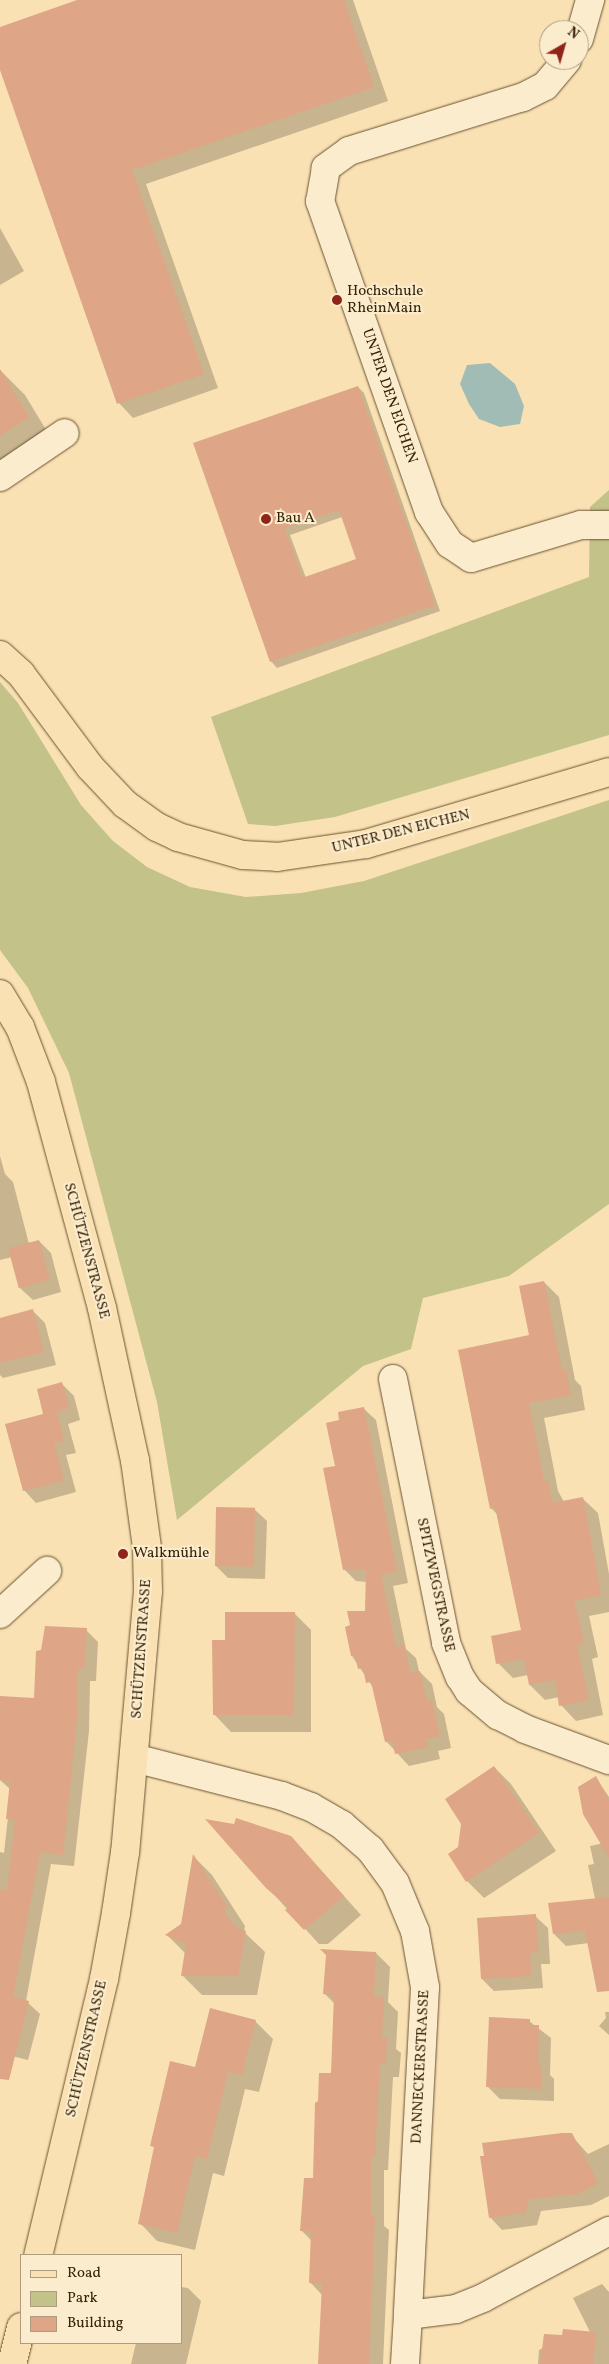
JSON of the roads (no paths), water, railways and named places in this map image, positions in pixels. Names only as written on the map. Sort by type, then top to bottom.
[{"type":"main road","name":"UNTER DEN EICHEN","points":[[0,655],[21,674],[90,767],[125,804],[157,827],[178,837],[243,855],[277,857],[366,844],[609,772]]},
{"type":"main road","name":"SCHÜTZENSTRASSE","points":[[0,994],[20,1026],[41,1082],[102,1308],[136,1467],[147,1548],[148,1591],[125,1852],[104,1979],[38,2254]]},
{"type":"main road","points":[[12,2364],[20,2331]]},
{"type":"street","points":[[584,20],[590,0]]},
{"type":"street","name":"UNTER DEN EICHEN","points":[[559,70],[545,86],[523,97],[349,151],[326,168],[320,201],[429,512],[450,544],[471,558],[580,525],[609,526]]},
{"type":"street","points":[[0,476],[66,433]]},
{"type":"street","name":"SPITZWEGSTRASSE","points":[[393,1380],[446,1643],[460,1678],[469,1690],[498,1715],[525,1729],[609,1760]]},
{"type":"street","points":[[0,1614],[47,1571]]},
{"type":"street","name":"DANNECKERSTRASSE","points":[[134,1758],[282,1796],[311,1807],[342,1825],[370,1849],[395,1883],[415,1931],[425,1988],[404,2364]]},
{"type":"street","points":[[408,2315],[456,2309],[483,2298],[609,2231]]},
{"type":"water","points":[[490,363],[515,384],[524,406],[520,424],[500,427],[479,419],[469,404],[460,384],[467,365]]},
{"type":"place","name":"Hochschule RheinMain","points":[[337,300]]},
{"type":"place","name":"Bau A","points":[[266,519]]},
{"type":"place","name":"Walkmühle","points":[[123,1554]]}]
